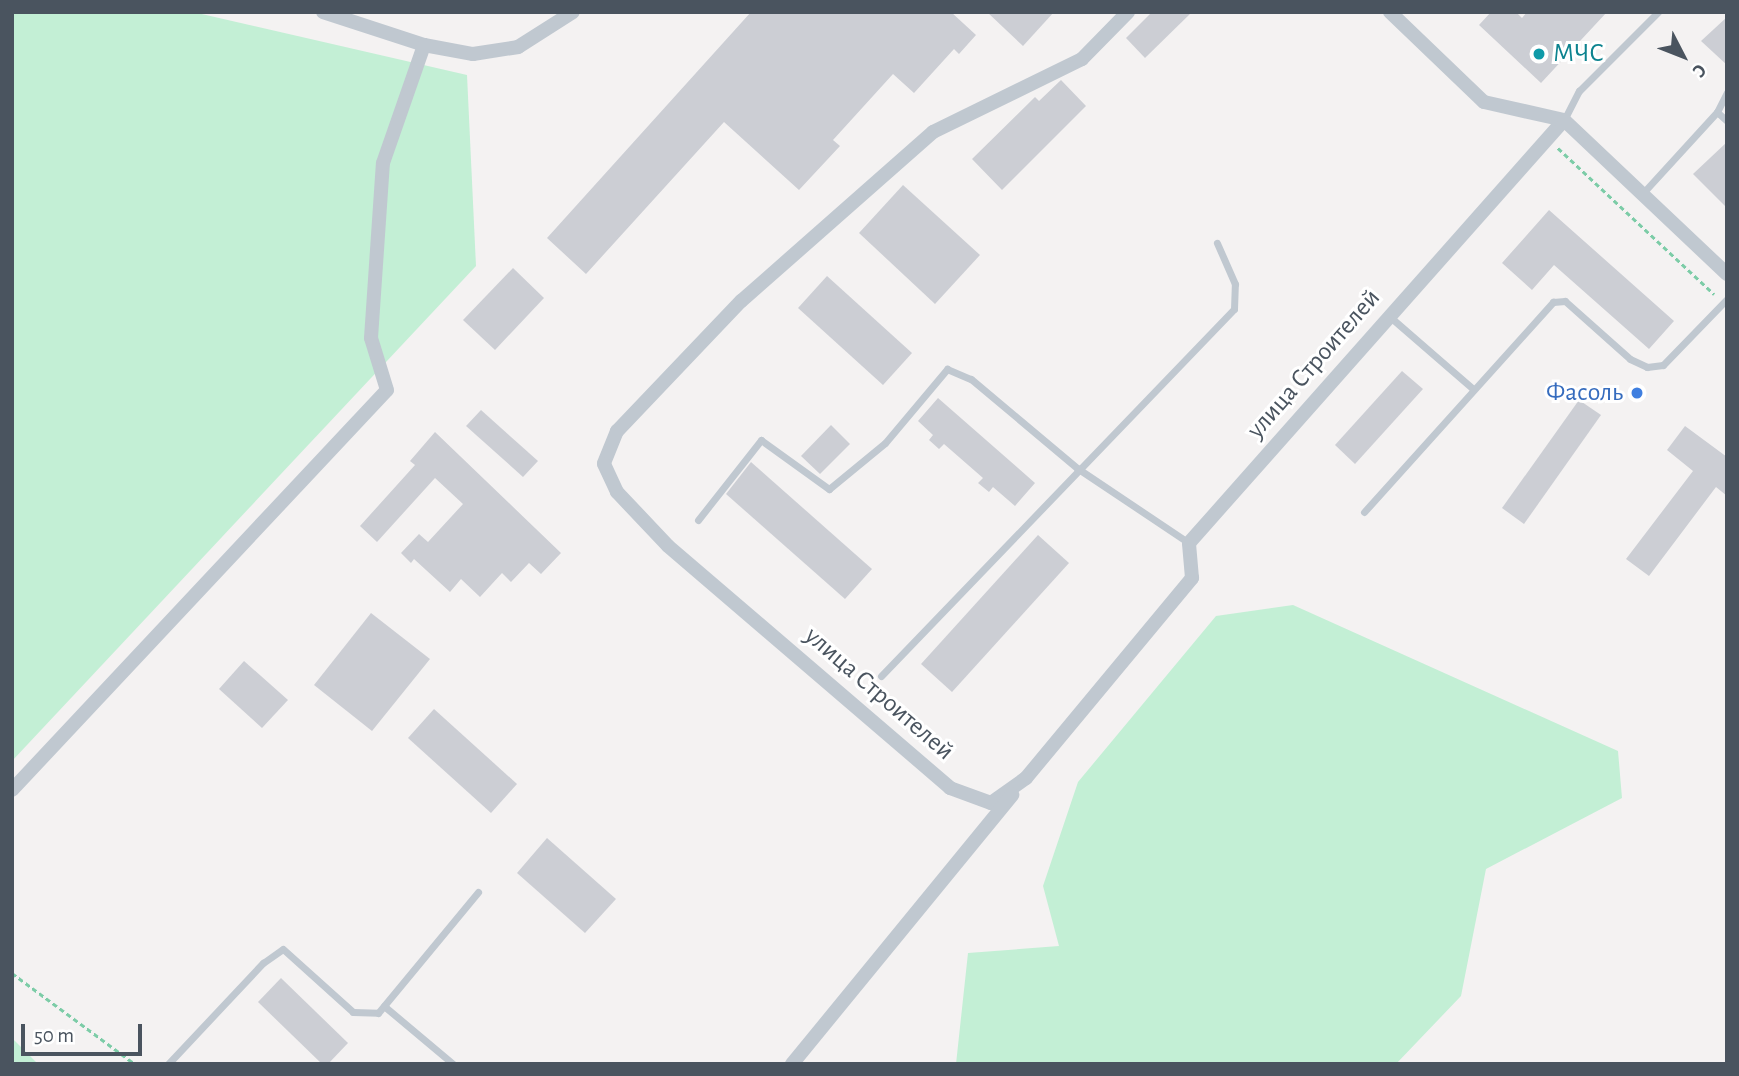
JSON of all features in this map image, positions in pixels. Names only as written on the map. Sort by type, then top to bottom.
[{"type":"street","points":[[323,12],[424,45],[473,54],[518,47],[573,12]]},
{"type":"street","name":"улица Строителей","points":[[1128,12],[1082,59],[933,132],[741,301],[617,431],[604,464],[617,492],[668,546],[950,788],[991,803],[1026,778],[1192,578],[1189,543],[1564,120]]},
{"type":"street","points":[[1390,12],[1484,102],[1564,120],[1727,274]]},
{"type":"street","points":[[12,790],[387,390],[371,338],[383,163],[424,45]]},
{"type":"street","points":[[792,1064],[1026,778]]},
{"type":"lane","points":[[1564,120],[1579,91],[1658,12]]},
{"type":"lane","points":[[1642,194],[1717,112],[1727,92]]},
{"type":"lane","points":[[1717,112],[1727,121]]},
{"type":"lane","points":[[881,676],[1077,468],[1234,309],[1235,284],[1217,243]]},
{"type":"lane","points":[[1364,512],[1472,388],[1553,302],[1565,301],[1630,359],[1647,368],[1663,366],[1727,299]]},
{"type":"lane","points":[[1389,316],[1472,388]]},
{"type":"lane","points":[[698,520],[761,440],[829,488],[885,443],[947,369],[971,379],[1077,468],[1189,543]]},
{"type":"lane","points":[[168,1064],[263,963],[283,949],[353,1012],[378,1013],[478,892]]},
{"type":"lane","points":[[384,1006],[453,1064]]},
{"type":"path","points":[[1547,138],[1717,296]]},
{"type":"path","points":[[12,973],[135,1064]]},
{"type":"green space","points":[[12,12],[193,12],[467,75],[476,266],[12,761]]},
{"type":"green space","points":[[1293,605],[1618,751],[1622,798],[1486,869],[1461,996],[1396,1064],[956,1064],[968,953],[1059,946],[1043,886],[1078,782],[1216,616]]},
{"type":"green space","points":[[12,1038],[38,1064],[12,1064]]},
{"type":"building","points":[[751,12],[951,12],[976,35],[959,54],[954,49],[914,93],[893,74],[833,140],[840,146],[799,190],[724,122],[586,274],[547,238]]},
{"type":"building","points":[[987,12],[1054,12],[1023,46]]},
{"type":"building","points":[[1152,12],[1192,12],[1145,58],[1126,38]]},
{"type":"building","name":"МЧС","points":[[1491,12],[1516,12],[1522,18],[1527,12],[1607,12],[1541,83],[1479,25]]},
{"type":"building","points":[[1727,17],[1727,65],[1701,41]]},
{"type":"building","points":[[1061,80],[1086,106],[1002,190],[972,159],[1035,97],[1039,101]]},
{"type":"building","points":[[1727,142],[1727,208],[1693,174]]},
{"type":"building","points":[[903,185],[980,255],[935,304],[859,233]]},
{"type":"building","points":[[1549,210],[1674,321],[1649,349],[1554,265],[1532,290],[1502,263]]},
{"type":"building","points":[[513,268],[544,298],[495,350],[463,320]]},
{"type":"building","points":[[827,276],[912,353],[883,385],[798,308]]},
{"type":"building","points":[[1402,371],[1423,389],[1355,464],[1335,445]]},
{"type":"building","points":[[938,398],[1035,483],[1015,506],[993,487],[989,492],[978,483],[983,478],[944,444],[939,449],[929,440],[933,435],[918,421]]},
{"type":"building","points":[[1579,400],[1601,415],[1524,524],[1502,508]]},
{"type":"building","points":[[481,410],[538,461],[523,477],[466,426]]},
{"type":"building","points":[[831,425],[850,444],[820,474],[801,456]]},
{"type":"building","points":[[1685,426],[1727,457],[1727,496],[1716,487],[1649,576],[1626,559],[1693,471],[1667,450]]},
{"type":"building","points":[[435,432],[561,553],[541,574],[529,563],[511,582],[502,573],[480,597],[461,579],[450,592],[414,559],[411,563],[401,553],[419,534],[428,542],[463,504],[435,478],[377,542],[360,526],[415,465],[410,461]]},
{"type":"building","points":[[751,462],[872,569],[845,599],[726,494]]},
{"type":"building","points":[[1038,535],[1069,563],[952,692],[921,664]]},
{"type":"building","points":[[371,613],[430,659],[372,731],[314,685]]},
{"type":"building","points":[[244,661],[288,700],[262,728],[219,689]]},
{"type":"building","points":[[434,709],[517,784],[491,813],[408,738]]},
{"type":"building","points":[[547,838],[616,899],[585,933],[517,873]]},
{"type":"building","points":[[281,978],[348,1043],[328,1064],[322,1064],[258,1002]]},
{"type":"place","name":"МЧС","points":[[1539,54]]},
{"type":"place","name":"Фасоль","points":[[1637,393]]}]
